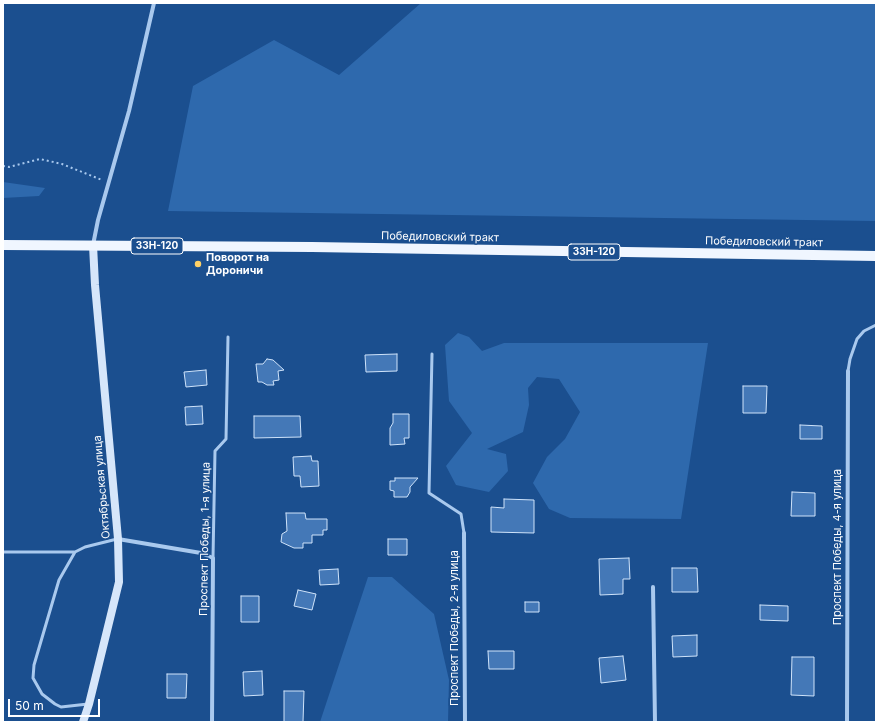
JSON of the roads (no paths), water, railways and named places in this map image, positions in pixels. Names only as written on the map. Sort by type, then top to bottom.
[{"type":"main road","name":"Победиловский тракт","points":[[3,245],[312,247],[876,256]]},
{"type":"street","points":[[93,245],[98,220],[130,110],[154,3]]},
{"type":"street","name":"Октябрьская улица","points":[[83,722],[89,704],[119,582],[118,539],[95,285],[93,245]]},
{"type":"street","name":"Проспект Победы, 4-я улица","points":[[847,722],[848,371]]},
{"type":"street","name":"Проспект Победы, 2-я улица","points":[[464,533],[465,722]]},
{"type":"street","points":[[118,539],[201,553],[212,558]]},
{"type":"street","name":"Проспект Победы, 1-я улица","points":[[212,558],[212,722]]},
{"type":"street","points":[[653,587],[655,722]]},
{"type":"lane","points":[[848,371],[850,359],[857,339],[864,331],[876,326]]},
{"type":"lane","name":"Проспект Победы, 1-я улица","points":[[212,558],[215,451],[226,439],[228,338]]},
{"type":"lane","points":[[432,354],[429,493],[461,514],[464,533]]},
{"type":"lane","points":[[3,552],[75,552],[85,547],[118,539]]},
{"type":"lane","points":[[75,552],[60,580],[34,665],[33,678],[42,694],[61,707],[89,704]]},
{"type":"place","name":"Поворот на Дороничи","points":[[198,264]]}]
